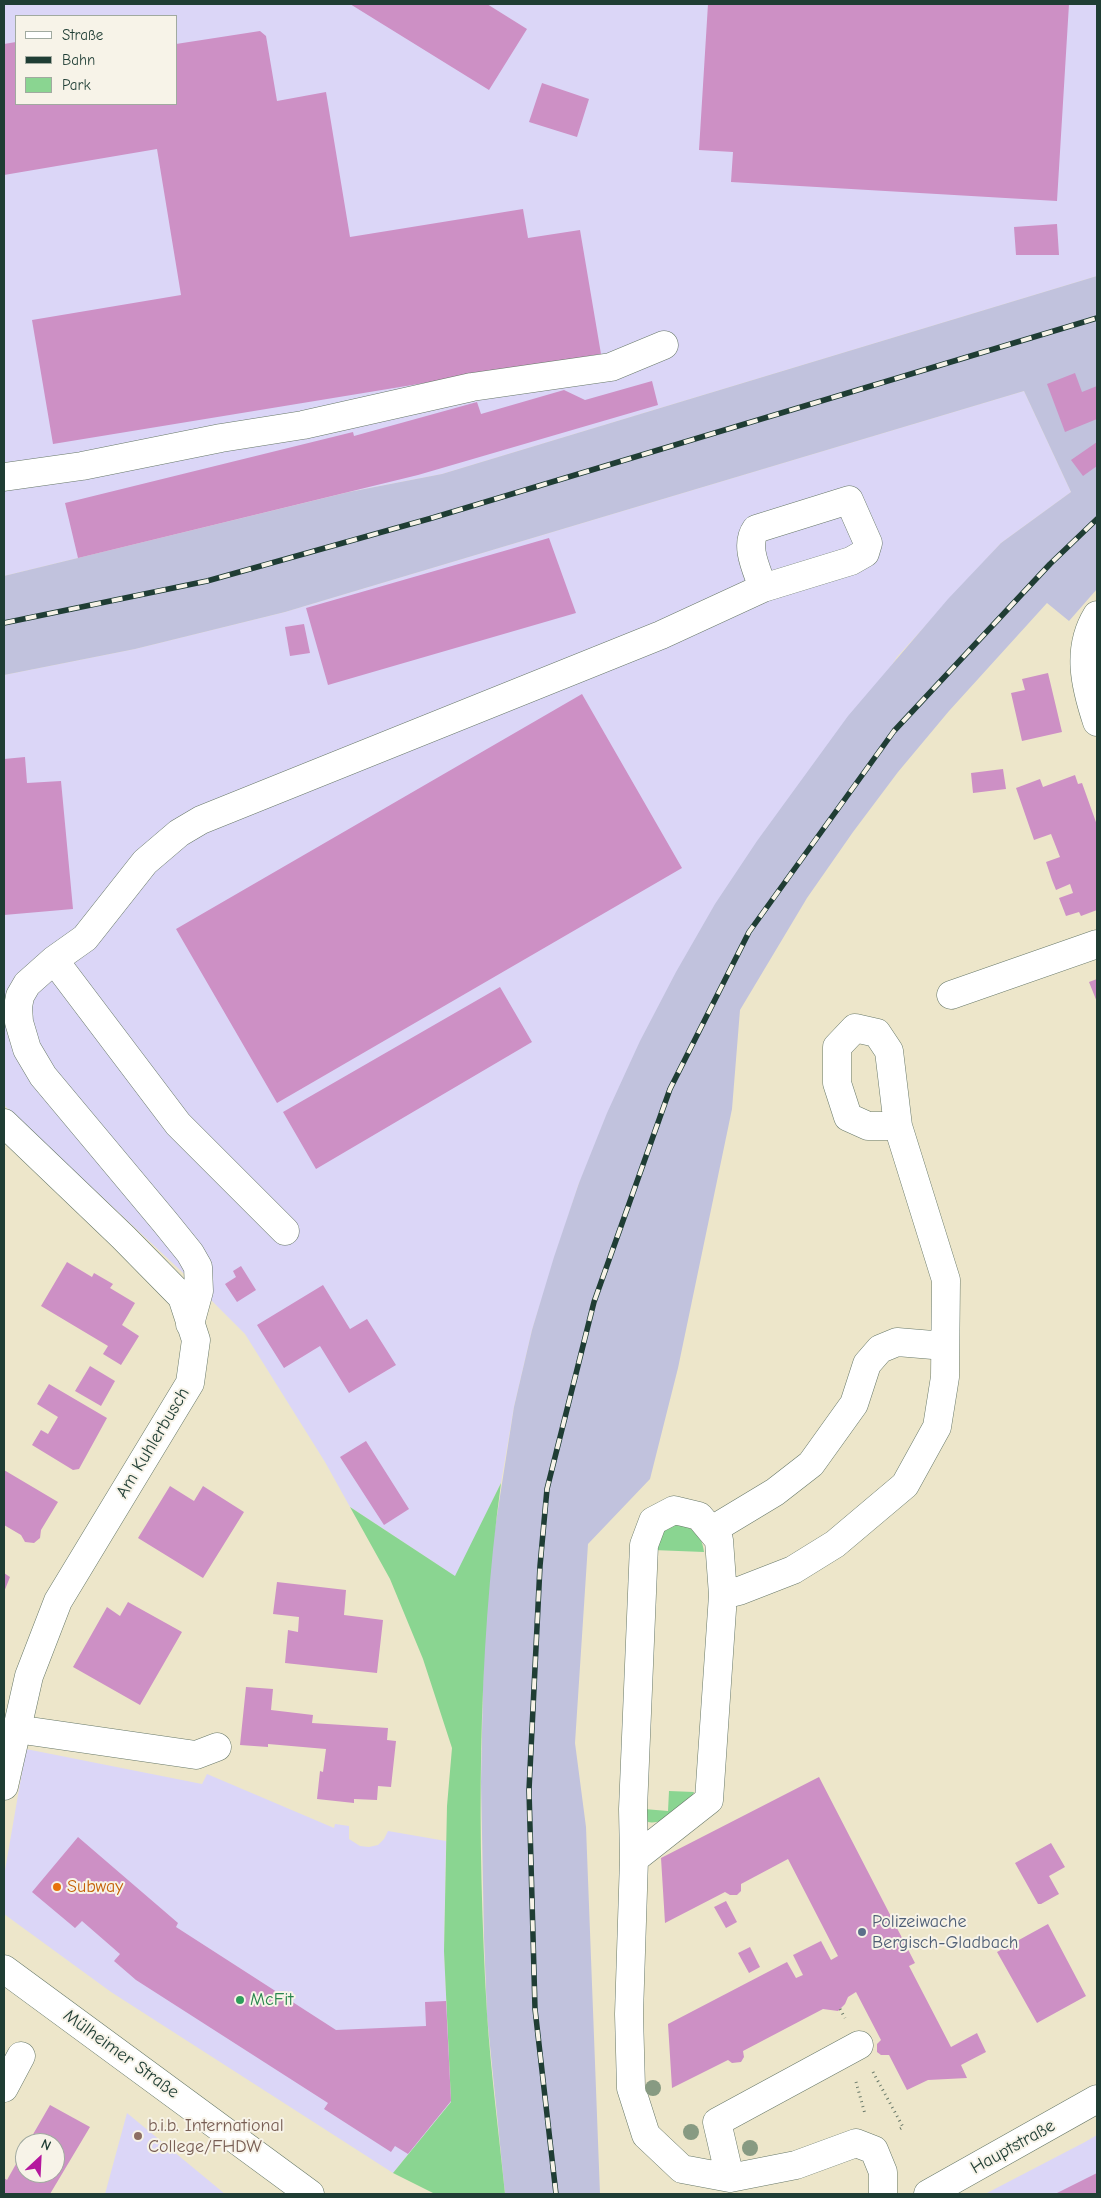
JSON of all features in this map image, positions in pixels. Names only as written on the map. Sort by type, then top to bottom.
[{"type":"street","points":[[4,476],[82,466],[221,438],[303,426],[472,387],[611,367],[664,345]]},
{"type":"street","points":[[190,1324],[200,1284],[198,1267],[190,1253],[66,1106],[33,1062],[19,1022],[20,996],[28,984],[54,960],[93,930],[114,900],[145,862],[178,833],[201,820],[661,635],[763,588]]},
{"type":"street","points":[[1097,615],[1090,627],[1084,650],[1085,676],[1097,722]]},
{"type":"street","points":[[951,995],[1097,944]]},
{"type":"street","points":[[54,960],[178,1124],[285,1231]]},
{"type":"street","name":"Am Kuhlerbusch","points":[[4,1123],[123,1237],[182,1297],[196,1340],[190,1383],[58,1601],[28,1676],[4,1786]]},
{"type":"street","points":[[723,1595],[740,1591],[793,1570],[836,1544],[905,1485],[937,1427],[945,1377],[946,1280],[898,1126]]},
{"type":"street","points":[[712,1530],[775,1492],[811,1464],[854,1404],[867,1364],[880,1349],[897,1342],[945,1346]]},
{"type":"street","points":[[634,1859],[709,1800],[723,1595],[719,1540],[699,1516],[674,1510],[653,1521],[644,1545],[633,1809],[634,1859],[629,2014],[631,2088],[646,2136],[682,2169],[730,2178],[796,2165],[856,2143],[874,2150],[883,2172],[883,2194]]},
{"type":"street","points":[[16,1729],[196,1755],[217,1747]]},
{"type":"street","name":"Mülheimer Straße","points":[[4,1969],[310,2194]]},
{"type":"street","points":[[4,2088],[21,2056]]},
{"type":"street","points":[[730,2178],[717,2122],[865,2056]]},
{"type":"street","name":"Hauptstraße","points":[[928,2194],[1097,2100]]},
{"type":"path","points":[[840,2009],[845,2019]]},
{"type":"path","points":[[865,2056],[896,2113]]},
{"type":"shaded area","points":[[4,4],[1097,4],[1097,276],[442,474],[349,492],[4,576]]},
{"type":"shaded area","points":[[1097,276],[1097,589],[1069,621],[1047,603],[949,711],[898,772],[853,832],[807,898],[740,1010],[732,1109],[678,1368],[650,1479],[588,1544],[575,1743],[586,1827],[600,2194],[505,2194],[487,2016],[484,1937],[481,1782],[484,1636],[490,1560],[514,1407],[532,1330],[554,1257],[579,1183],[607,1113],[640,1041],[676,972],[715,904],[757,841],[848,716],[948,599],[1001,543],[1071,492],[1024,391],[285,612],[135,649],[4,675],[4,576],[349,492],[442,474]]},
{"type":"shaded area","points":[[1024,391],[1071,492],[1001,543],[897,657],[579,1183],[532,1330],[514,1407],[501,1483],[456,1577],[350,1507],[325,1462],[245,1334],[196,1285],[4,1105],[4,675],[135,649],[285,612]]},
{"type":"shaded area","points":[[26,1749],[202,1784],[207,1774],[334,1828],[335,1824],[349,1826],[349,1839],[360,1846],[378,1845],[388,1831],[446,1841],[444,1951],[451,2102],[393,2173],[111,1992],[4,1914],[4,1876]]},
{"type":"shaded area","name":"b.i.b. International College/FHDW","points":[[127,2113],[196,2170],[225,2194],[105,2194]]},
{"type":"shaded area","points":[[1097,2135],[1097,2194],[985,2194],[1085,2142]]},
{"type":"green space","points":[[501,1483],[487,1615],[481,1748],[481,1815],[487,2014],[505,2194],[435,2194],[393,2173],[451,2102],[444,1951],[447,1806],[452,1748],[423,1659],[390,1579],[350,1507],[455,1576]]},
{"type":"green space","points":[[672,1525],[679,1525],[694,1531],[701,1540],[704,1552],[653,1550],[660,1535]]},
{"type":"green space","points":[[669,1791],[694,1792],[687,1803],[668,1818],[661,1821],[648,1822],[645,1818],[644,1809],[668,1811]]},
{"type":"building","points":[[350,4],[487,4],[527,29],[489,90]]},
{"type":"building","points":[[708,4],[1069,4],[1057,201],[731,182],[733,152],[699,150]]},
{"type":"building","points":[[260,31],[266,36],[277,101],[326,92],[350,237],[523,209],[528,238],[580,230],[601,354],[53,444],[32,320],[181,295],[157,149],[4,175],[4,44],[15,42],[15,105],[178,105],[178,44]]},
{"type":"building","points":[[542,83],[589,99],[577,137],[529,122]]},
{"type":"building","points":[[1057,224],[1059,255],[1016,255],[1014,227]]},
{"type":"building","points":[[1075,373],[1082,392],[1097,386],[1097,419],[1065,432],[1047,384]]},
{"type":"building","points":[[652,381],[658,405],[418,475],[78,558],[65,503],[353,432],[354,436],[477,402],[481,414],[564,390],[585,400]]},
{"type":"building","points":[[1097,442],[1097,466],[1083,476],[1071,460]]},
{"type":"building","points":[[549,538],[576,613],[328,685],[306,608]]},
{"type":"building","points":[[304,624],[310,653],[290,656],[285,627]]},
{"type":"building","points":[[1048,673],[1062,732],[1022,741],[1011,693],[1025,690],[1022,679]]},
{"type":"building","points":[[582,694],[682,868],[277,1103],[176,929]]},
{"type":"building","points":[[25,757],[27,783],[61,781],[73,909],[4,915],[4,759]]},
{"type":"building","points":[[1003,769],[1006,789],[973,793],[971,773]]},
{"type":"building","points":[[1075,775],[1078,784],[1082,783],[1097,825],[1097,910],[1081,916],[1079,912],[1066,916],[1059,898],[1073,893],[1070,884],[1056,890],[1046,862],[1060,857],[1051,834],[1034,840],[1016,788],[1040,779],[1043,787]]},
{"type":"building","points":[[1097,979],[1097,1002],[1089,982]]},
{"type":"building","points":[[500,987],[532,1042],[316,1169],[283,1112]]},
{"type":"building","points":[[67,1262],[92,1277],[94,1273],[113,1284],[110,1288],[135,1303],[122,1325],[139,1336],[121,1365],[103,1354],[108,1346],[41,1306]]},
{"type":"building","points":[[241,1266],[256,1290],[237,1302],[225,1284],[236,1277],[233,1271]]},
{"type":"building","points":[[323,1285],[350,1329],[367,1319],[396,1365],[349,1393],[320,1346],[284,1368],[257,1325]]},
{"type":"building","points":[[90,1366],[115,1381],[101,1406],[75,1391]]},
{"type":"building","points":[[49,1384],[107,1418],[79,1469],[73,1470],[32,1445],[41,1430],[48,1434],[58,1417],[37,1404]]},
{"type":"building","points":[[366,1441],[409,1509],[384,1525],[340,1457]]},
{"type":"building","points":[[4,1470],[58,1502],[41,1530],[40,1538],[34,1543],[25,1542],[21,1535],[4,1525]]},
{"type":"building","points":[[170,1486],[194,1501],[203,1486],[244,1512],[203,1578],[138,1538]]},
{"type":"building","points":[[4,1573],[10,1577],[4,1592]]},
{"type":"building","points":[[277,1582],[346,1590],[344,1615],[383,1620],[377,1673],[285,1663],[288,1630],[298,1632],[299,1617],[273,1614]]},
{"type":"building","points":[[128,1602],[182,1632],[140,1705],[73,1667],[107,1607],[120,1616]]},
{"type":"building","points":[[246,1687],[273,1689],[271,1710],[313,1715],[312,1723],[388,1728],[387,1740],[396,1741],[391,1787],[378,1786],[377,1800],[354,1799],[354,1803],[317,1799],[320,1771],[323,1772],[326,1749],[268,1744],[268,1747],[240,1745]]},
{"type":"building","name":"Polizeiwache Bergisch-Gladbach","points":[[819,1777],[915,1963],[909,1966],[951,2047],[977,2033],[986,2052],[961,2065],[967,2078],[928,2080],[907,2090],[889,2055],[881,2055],[877,2052],[877,2044],[881,2040],[856,1992],[848,1997],[845,2004],[838,2011],[823,2009],[743,2051],[744,2057],[741,2062],[732,2063],[728,2060],[672,2088],[668,2024],[787,1962],[796,1978],[803,1975],[793,1955],[821,1941],[831,1960],[838,1956],[788,1859],[741,1884],[741,1891],[737,1895],[730,1895],[725,1892],[665,1923],[661,1858]]},
{"type":"building","points":[[78,1837],[178,1923],[176,1927],[336,2030],[426,2026],[425,2002],[446,2001],[451,2101],[408,2154],[395,2146],[391,2152],[324,2109],[328,2103],[136,1980],[114,1961],[120,1954],[82,1921],[75,1928],[32,1892]]},
{"type":"building","points":[[1051,1843],[1065,1867],[1049,1876],[1059,1894],[1038,1904],[1015,1863]]},
{"type":"building","points":[[726,1901],[737,1922],[726,1928],[714,1907]]},
{"type":"building","points":[[1048,1924],[1086,1996],[1037,2023],[997,1952]]},
{"type":"building","points":[[750,1947],[760,1967],[749,1973],[738,1953]]},
{"type":"building","points":[[50,2105],[90,2127],[65,2169],[65,2133],[34,2133]]},
{"type":"building","points":[[15,2166],[15,2183],[57,2183],[50,2194],[4,2194],[4,2178],[7,2180]]},
{"type":"building","points":[[1097,2173],[1097,2194],[1055,2194]]},
{"type":"railway","points":[[4,623],[207,581],[432,518],[1097,318]]},
{"type":"railway","points":[[556,2194],[535,2009],[529,1790],[540,1566],[547,1489],[594,1302],[670,1089],[749,932],[894,731],[1050,564],[1097,519]]},
{"type":"place","name":"Subway","points":[[57,1887]]},
{"type":"place","name":"Polizeiwache Bergisch-Gladbach","points":[[862,1932]]},
{"type":"place","name":"McFit","points":[[240,2000]]},
{"type":"place","name":"b.i.b. International College/FHDW","points":[[138,2136]]}]
